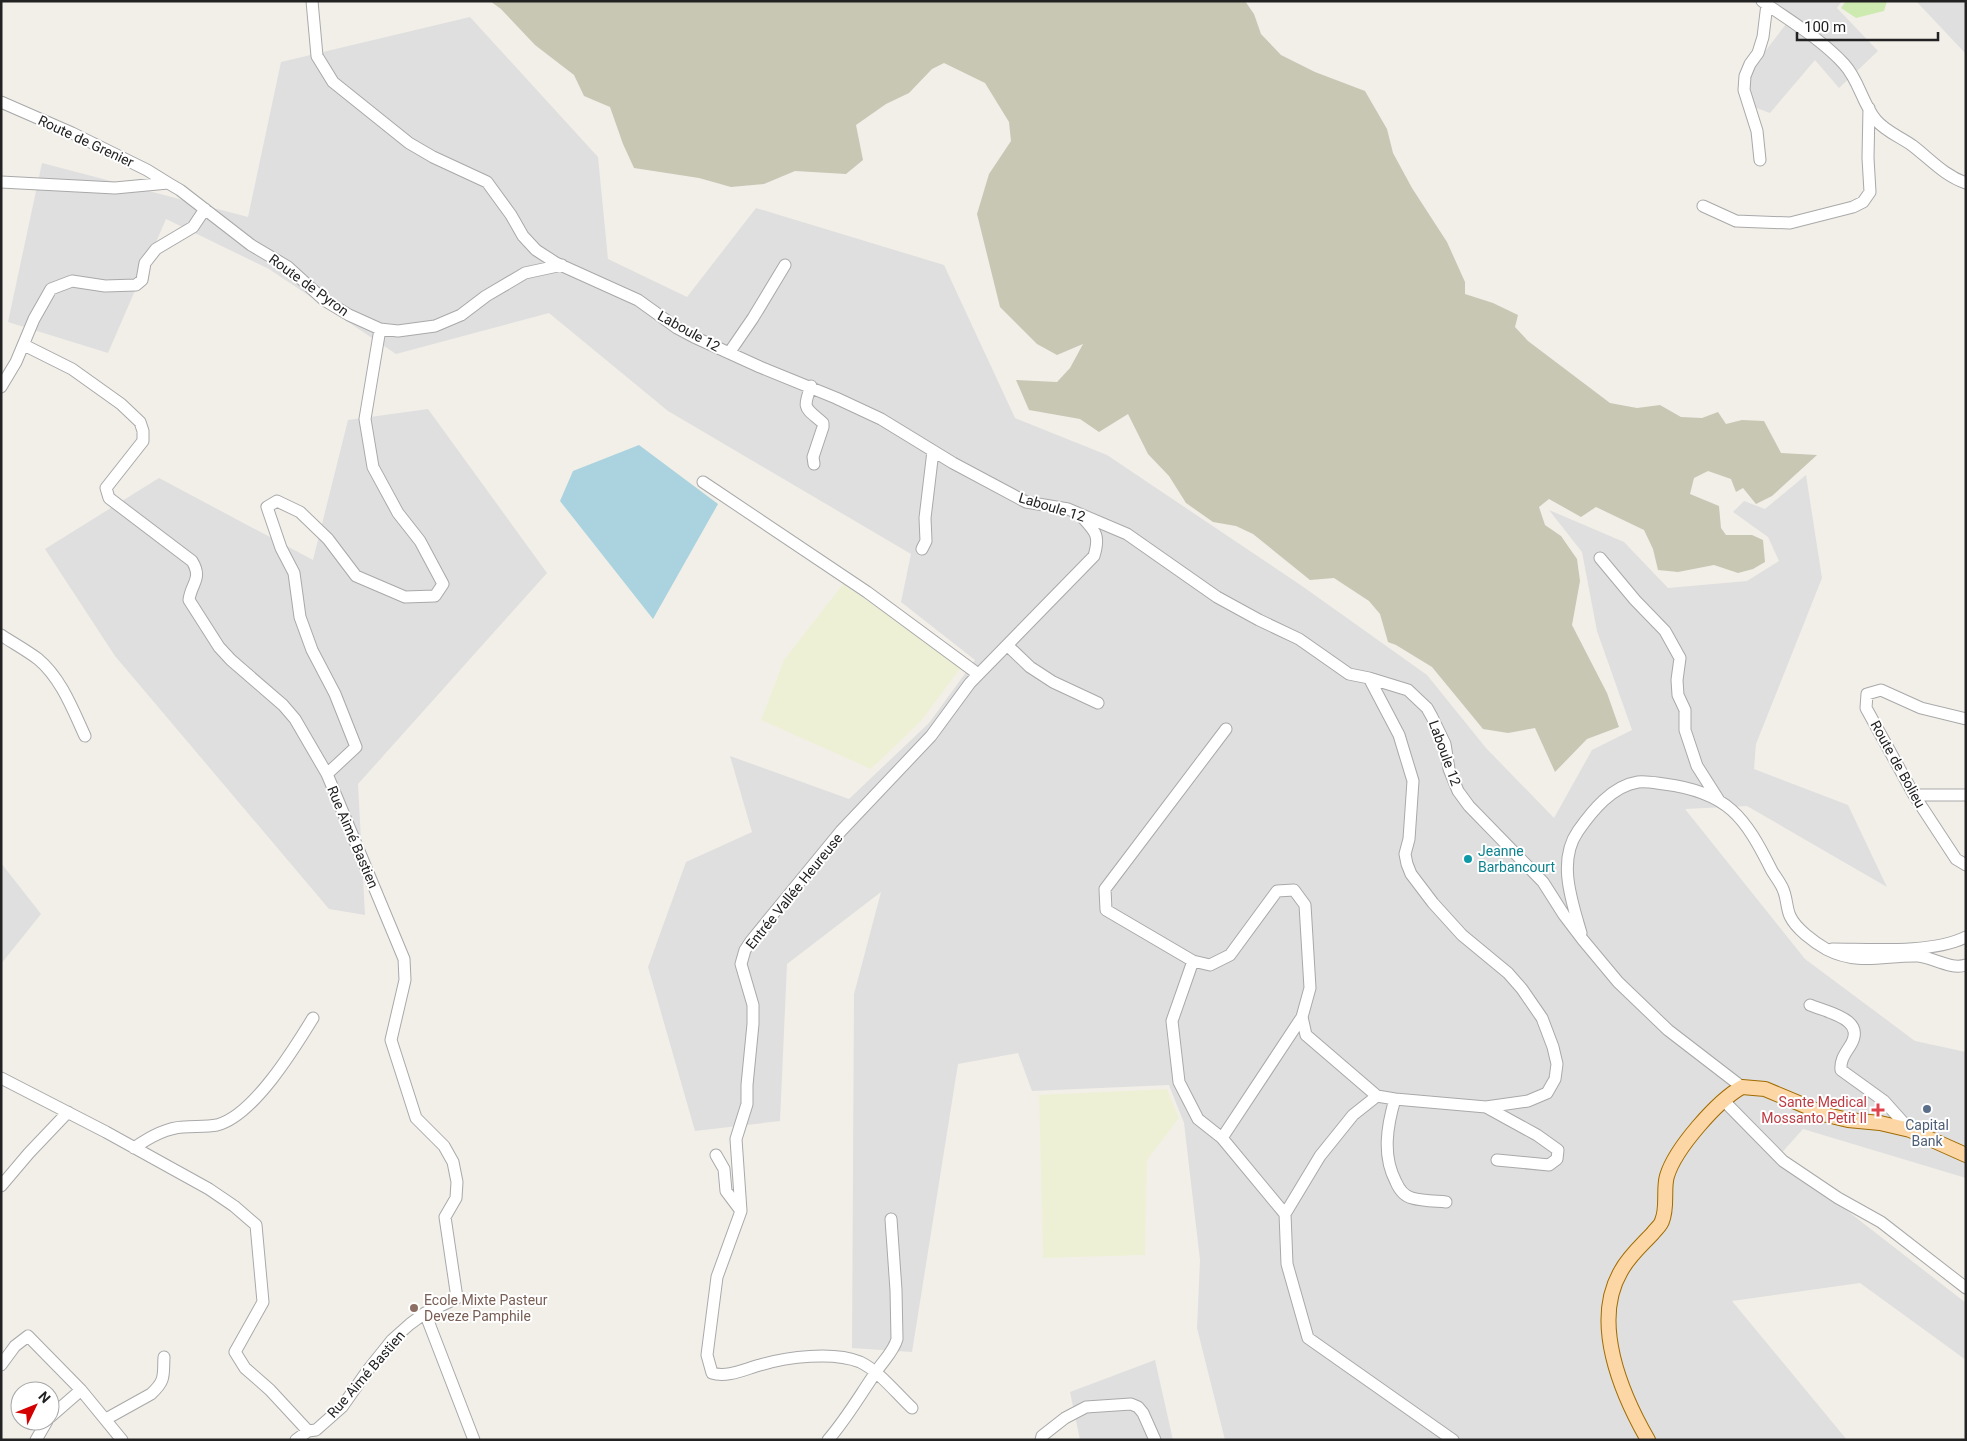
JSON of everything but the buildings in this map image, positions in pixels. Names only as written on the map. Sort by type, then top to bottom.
[{"type":"main road","points":[[1648,1440],[1630,1408],[1612,1352],[1608,1319],[1610,1298],[1621,1271],[1662,1222],[1667,1198],[1666,1178],[1673,1160],[1684,1143],[1724,1101],[1742,1087],[1765,1089],[1827,1115],[1848,1120],[1880,1123],[1910,1130],[1966,1155]]},
{"type":"street","name":"Laboule 12","points":[[312,1],[317,56],[333,82],[409,143],[433,158],[487,182],[511,215],[523,236],[536,250],[562,265],[638,300],[677,328],[729,353],[811,386],[881,419],[1026,502],[1068,509],[1127,534],[1217,598],[1299,639],[1349,674],[1408,690],[1427,708],[1445,744],[1448,769],[1458,791],[1469,806],[1543,882],[1564,915],[1618,982],[1668,1030],[1742,1087]]},
{"type":"street","points":[[1765,3],[1815,38],[1844,63],[1854,76],[1869,108],[1877,120],[1889,131],[1912,145],[1953,178],[1966,183]]},
{"type":"street","points":[[1760,160],[1757,131],[1744,90],[1750,64],[1758,53],[1763,37],[1765,3]]},
{"type":"street","name":"Route de Grenier","points":[[1,102],[72,133],[147,170],[168,183]]},
{"type":"street","points":[[1702,206],[1736,221],[1790,223],[1853,207],[1863,202],[1870,192],[1869,108]]},
{"type":"street","points":[[1,182],[115,188],[168,183]]},
{"type":"street","name":"Route de Pyron","points":[[168,183],[251,245],[288,267],[324,300],[349,315],[380,329],[398,331],[435,326],[461,315],[508,282],[532,271],[550,269],[562,265]]},
{"type":"street","points":[[1,387],[24,345],[34,319],[52,289],[72,281],[105,286],[136,285],[142,280],[145,263],[156,249],[192,227],[205,209]]},
{"type":"street","points":[[532,271],[536,250]]},
{"type":"street","points":[[729,353],[785,265]]},
{"type":"street","name":"Rue Aimé Bastien","points":[[296,1440],[314,1434],[342,1407],[392,1340],[410,1324],[426,1313],[457,1298],[446,1217],[456,1198],[457,1182],[453,1162],[444,1146],[416,1118],[391,1040],[404,980],[404,958],[326,774],[356,747],[335,694],[312,650],[300,617],[294,573],[281,548],[267,507],[277,501],[300,512],[328,539],[356,576],[374,585],[406,597],[435,596],[443,584],[420,541],[398,513],[373,467],[365,419],[380,329]]},
{"type":"street","points":[[24,345],[72,369],[121,404],[140,422],[143,431],[142,441],[106,488],[109,498],[192,561],[197,570],[196,583],[190,593],[189,600],[219,647],[230,660],[283,705],[295,719],[326,774]]},
{"type":"street","points":[[811,386],[804,403],[806,408],[823,423],[813,457],[814,464]]},
{"type":"street","points":[[922,550],[926,541],[925,518],[933,450]]},
{"type":"street","points":[[703,482],[867,592],[978,674]]},
{"type":"street","name":"Entrée Vallée Heureuse","points":[[875,1373],[859,1362],[827,1356],[782,1358],[733,1373],[719,1375],[712,1373],[707,1354],[717,1277],[741,1211],[736,1139],[747,1104],[753,1005],[741,964],[745,950],[841,831],[931,736],[978,674],[1094,556],[1098,543],[1095,531],[1080,514]]},
{"type":"street","points":[[1600,558],[1635,600],[1665,631],[1680,658],[1677,680],[1678,695],[1685,710],[1685,730],[1697,766],[1718,799]]},
{"type":"street","points":[[1,635],[39,660],[54,677],[72,706],[85,736]]},
{"type":"street","points":[[1007,645],[1030,667],[1053,682],[1098,703]]},
{"type":"street","points":[[1302,1017],[1306,1035],[1377,1096],[1486,1107],[1528,1101],[1541,1097],[1547,1093],[1555,1079],[1557,1064],[1554,1047],[1542,1018],[1522,989],[1508,973],[1462,935],[1411,874],[1405,854],[1409,839],[1413,781],[1399,735],[1369,678]]},
{"type":"street","name":"Route de Bolieu","points":[[1966,719],[1921,708],[1881,690],[1867,694],[1866,708],[1914,796],[1956,859],[1966,865]]},
{"type":"street","points":[[1222,1138],[1302,1017],[1310,988],[1305,905],[1294,890],[1277,891],[1230,955],[1210,965],[1193,961],[1106,910],[1105,889],[1226,729]]},
{"type":"street","points":[[1583,940],[1570,893],[1568,861],[1576,834],[1594,808],[1620,789],[1638,782],[1656,783],[1690,788],[1718,799],[1736,812],[1760,847],[1783,888],[1791,917],[1801,930],[1825,949],[1848,958],[1874,960],[1920,956],[1934,962],[1961,967],[1966,965]]},
{"type":"street","points":[[1914,796],[1966,795]]},
{"type":"street","points":[[1825,949],[1863,950],[1930,947],[1954,943],[1966,937]]},
{"type":"street","points":[[1193,961],[1172,1021],[1179,1082],[1198,1119],[1222,1138],[1285,1214]]},
{"type":"street","points":[[1810,1005],[1850,1022],[1855,1029],[1855,1038],[1840,1062],[1841,1070],[1884,1100],[1910,1130]]},
{"type":"street","points":[[134,1148],[149,1137],[180,1127],[215,1125],[227,1122],[242,1111],[278,1072],[312,1018]]},
{"type":"street","points":[[1,1078],[68,1112],[209,1189],[234,1206],[256,1225],[263,1302],[235,1352],[245,1368],[314,1434]]},
{"type":"street","points":[[1377,1096],[1353,1115],[1320,1156],[1285,1214],[1286,1264],[1308,1338],[1453,1440]]},
{"type":"street","points":[[1395,1099],[1389,1120],[1387,1148],[1387,1157],[1392,1174],[1400,1190],[1410,1198],[1446,1202]]},
{"type":"street","points":[[1724,1101],[1783,1161],[1838,1198],[1882,1222],[1966,1288]]},
{"type":"street","points":[[1486,1107],[1537,1135],[1558,1150],[1557,1159],[1549,1165],[1497,1160]]},
{"type":"street","points":[[1,1186],[68,1112]]},
{"type":"street","points":[[716,1154],[724,1168],[726,1191],[741,1211]]},
{"type":"street","points":[[828,1440],[843,1422],[895,1346],[897,1339],[891,1219]]},
{"type":"street","points":[[426,1313],[474,1440]]},
{"type":"street","points":[[1,1365],[15,1346],[28,1336],[81,1390],[122,1440]]},
{"type":"street","points":[[106,1419],[151,1394],[157,1388],[163,1380],[164,1357]]},
{"type":"street","points":[[875,1373],[912,1408]]},
{"type":"street","points":[[60,1408],[81,1390]]},
{"type":"street","points":[[1041,1440],[1042,1436],[1066,1418],[1086,1407],[1130,1404],[1138,1407],[1143,1413],[1155,1440]]},
{"type":"shaded area","points":[[490,1],[1245,1],[1254,14],[1261,34],[1281,55],[1315,72],[1365,91],[1387,129],[1393,153],[1412,188],[1447,242],[1465,282],[1465,294],[1493,303],[1518,315],[1515,327],[1528,341],[1610,403],[1637,408],[1660,405],[1681,417],[1702,418],[1718,412],[1726,424],[1742,420],[1764,421],[1781,453],[1817,455],[1772,496],[1756,504],[1743,488],[1736,492],[1731,479],[1708,471],[1694,478],[1690,494],[1719,506],[1721,528],[1726,535],[1752,535],[1763,540],[1765,562],[1753,569],[1738,573],[1714,565],[1678,572],[1658,570],[1653,549],[1644,530],[1596,507],[1581,517],[1549,499],[1539,507],[1545,525],[1561,536],[1577,559],[1580,581],[1572,625],[1607,693],[1619,727],[1587,739],[1555,772],[1535,728],[1508,733],[1483,729],[1432,667],[1388,642],[1380,614],[1369,601],[1334,578],[1310,580],[1253,534],[1236,526],[1213,522],[1186,503],[1169,476],[1148,454],[1128,414],[1099,432],[1080,419],[1029,410],[1016,380],[1057,382],[1070,368],[1083,344],[1057,355],[1037,344],[1000,307],[977,214],[989,174],[1011,141],[1009,122],[985,83],[944,63],[932,69],[909,93],[886,104],[856,125],[863,160],[846,174],[795,171],[764,184],[731,187],[699,178],[634,168],[610,107],[584,96],[574,75],[535,45],[501,9]]},
{"type":"shaded area","points":[[1774,1],[1842,1],[1837,8],[1878,51],[1839,88],[1815,60],[1770,113],[1743,103],[1750,71],[1793,15]]},
{"type":"shaded area","points":[[1916,1],[1966,1],[1966,54]]},
{"type":"shaded area","points":[[470,17],[598,157],[608,259],[687,297],[756,208],[944,265],[1015,418],[1107,455],[1302,586],[1427,675],[1486,748],[1554,818],[1592,750],[1632,730],[1597,631],[1582,552],[1549,510],[1624,542],[1668,588],[1747,581],[1779,561],[1768,537],[1733,512],[1744,501],[1765,509],[1806,475],[1822,578],[1756,744],[1754,769],[1848,805],[1887,887],[1747,806],[1685,809],[1805,959],[1915,1041],[1966,1052],[1966,1178],[1803,1129],[1778,1157],[1966,1303],[1966,1360],[1860,1283],[1732,1301],[1847,1440],[1225,1440],[1197,1328],[1200,1260],[1184,1123],[1169,1085],[1032,1091],[1018,1053],[958,1064],[912,1352],[852,1348],[854,994],[881,892],[787,964],[780,1121],[695,1131],[648,967],[686,862],[752,832],[730,756],[849,799],[929,723],[975,660],[901,602],[911,554],[668,411],[549,313],[396,354],[269,269],[166,219],[108,353],[8,322],[42,163],[248,217],[281,62]]},
{"type":"shaded area","points":[[428,409],[547,573],[358,784],[365,915],[329,909],[115,656],[45,549],[159,478],[313,560],[348,420]]},
{"type":"shaded area","points":[[843,584],[962,666],[921,721],[871,769],[761,720],[784,660]]},
{"type":"shaded area","points":[[1,863],[41,914],[1,964]]},
{"type":"shaded area","points":[[1167,1089],[1179,1118],[1147,1160],[1145,1255],[1043,1258],[1039,1095]]},
{"type":"shaded area","points":[[1155,1360],[1173,1440],[1080,1440],[1070,1392]]},
{"type":"green space","points":[[1846,1],[1887,1],[1884,11],[1856,18],[1841,8]]},
{"type":"water","points":[[639,445],[718,504],[653,619],[560,501],[573,471]]},
{"type":"place","name":"Jeanne Barbancourt","points":[[1468,859]]},
{"type":"place","name":"Capital Bank","points":[[1927,1109]]},
{"type":"place","name":"Sante Medical Mossanto Petit II","points":[[1878,1110]]},
{"type":"place","name":"Ecole Mixte Pasteur Deveze Pamphile","points":[[414,1308]]}]
